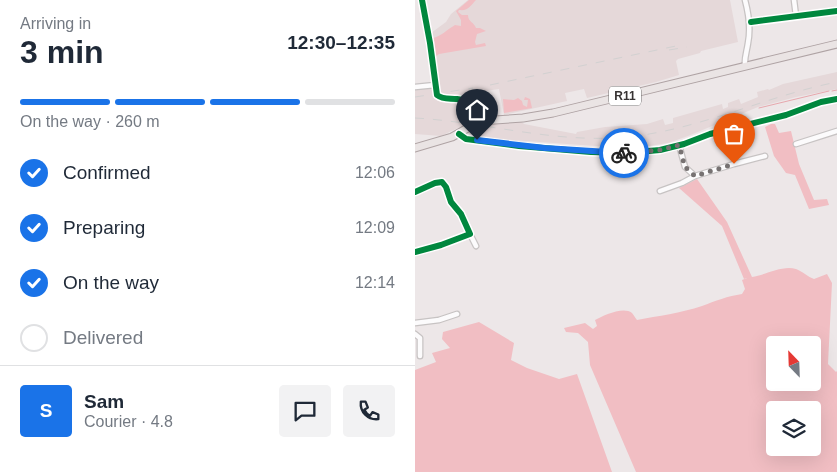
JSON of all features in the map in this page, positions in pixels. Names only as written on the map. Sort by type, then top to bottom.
[{"type":"main road","name":"R11","points":[[415,148],[445,140],[480,121],[523,118],[553,113],[837,44]]},
{"type":"street","points":[[422,0],[437,94],[439,97],[470,103],[485,110],[491,119]]},
{"type":"street","points":[[745,0],[751,22],[749,42],[744,60],[745,66]]},
{"type":"street","points":[[794,0],[796,16]]},
{"type":"street","points":[[751,22],[837,11]]},
{"type":"street","points":[[415,87],[435,85]]},
{"type":"street","points":[[459,134],[466,138],[505,144],[607,153],[660,150],[710,134],[786,115],[821,102],[837,99]]},
{"type":"street","points":[[796,144],[837,131]]},
{"type":"street","points":[[679,145],[685,167],[695,176]]},
{"type":"street","points":[[660,191],[695,176],[765,156]]},
{"type":"street","points":[[415,192],[435,182],[442,182],[446,187],[451,202],[461,214],[476,246]]},
{"type":"street","points":[[415,252],[470,234]]},
{"type":"street","points":[[415,323],[439,320],[457,314]]},
{"type":"street","points":[[415,334],[420,338],[420,356]]},
{"type":"shaded area","points":[[468,0],[730,0],[738,42],[678,59],[676,61],[679,75],[587,98],[584,89],[565,93],[567,101],[504,115],[499,89],[445,97],[440,95],[431,33],[446,22],[451,14]]},
{"type":"shaded area","points":[[469,0],[476,0],[467,9],[459,10],[458,12],[462,15],[468,15],[476,28],[486,31],[477,34],[475,42],[476,45],[485,43],[486,46],[439,54],[435,57],[433,38],[455,25],[461,26],[461,20],[456,11]]},
{"type":"shaded area","points":[[837,72],[837,89],[758,107],[688,136],[668,143],[649,146],[595,146],[512,140],[468,134],[472,131],[460,127],[441,136],[415,134],[415,87],[433,89],[438,99],[464,102],[483,110],[477,118],[485,123],[522,122],[524,124],[576,134],[577,132],[605,127],[647,124],[663,119],[665,125],[673,123],[673,118],[722,104],[723,109],[728,107],[728,103],[739,99],[741,104],[758,97],[757,92]]},
{"type":"shaded area","points":[[525,97],[530,99],[532,108],[504,113],[503,99],[514,100],[518,98],[527,107],[528,100],[524,100]]},
{"type":"shaded area","points":[[775,124],[779,133],[791,131],[799,164],[814,200],[827,199],[829,205],[809,209],[795,175],[786,173],[774,156],[765,127]]},
{"type":"shaded area","points":[[697,179],[727,222],[752,277],[791,268],[814,279],[827,274],[832,283],[828,364],[837,371],[837,472],[636,472],[590,365],[588,342],[578,333],[566,332],[564,328],[585,323],[593,329],[597,326],[595,320],[618,311],[628,311],[637,320],[686,311],[742,294],[745,289],[742,280],[747,278],[744,279],[722,226],[679,188]]},
{"type":"shaded area","points":[[479,322],[514,343],[511,360],[527,368],[559,379],[577,374],[612,472],[415,472],[415,370],[436,362],[432,353],[450,348],[442,339],[443,332]]},
{"type":"waterway","points":[[832,91],[837,90]]},
{"type":"waterway","points":[[759,108],[829,91]]},
{"type":"railway","points":[[490,85],[676,46]]},
{"type":"railway","points":[[669,50],[687,47]]},
{"type":"railway","points":[[415,118],[573,138],[627,137],[680,127],[837,82]]},
{"type":"railway","points":[[415,97],[473,88]]},
{"type":"cycle path","points":[[422,0],[437,95],[439,97],[472,103],[485,111],[491,119]]},
{"type":"cycle path","points":[[751,22],[837,11]]},
{"type":"cycle path","points":[[459,134],[466,139],[591,152],[626,153],[660,150],[684,144],[710,134],[786,115],[821,102],[837,99]]},
{"type":"cycle path","points":[[415,192],[442,182],[446,187],[451,202],[461,214],[470,234],[415,252]]},
{"type":"way so far","points":[[624,153],[660,150],[679,145],[682,162],[695,176],[734,164]]},
{"type":"route","points":[[477,140],[545,148],[624,153]]}]
